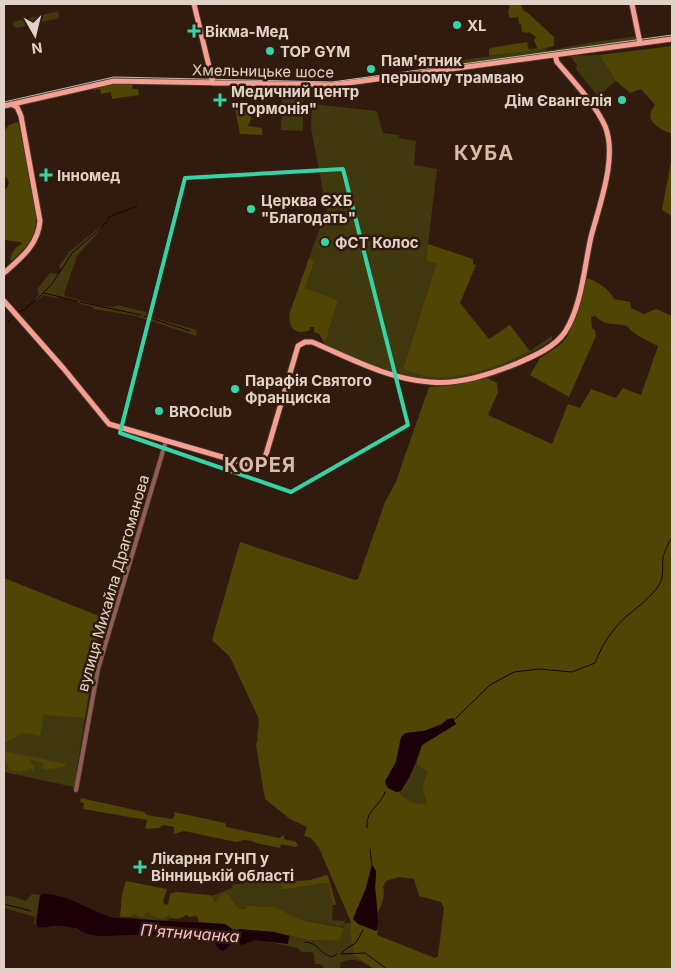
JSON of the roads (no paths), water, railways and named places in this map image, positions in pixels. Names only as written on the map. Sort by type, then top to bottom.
[{"type":"main road","points":[[194,4],[213,83]]},
{"type":"main road","points":[[632,4],[640,44]]},
{"type":"main road","name":"Хмельницьке шосе","points":[[4,106],[114,81],[333,86],[672,39]]},
{"type":"main road","points":[[4,301],[64,369],[108,423],[118,428],[252,466],[259,465],[265,458],[298,346],[305,342],[312,342],[353,360],[413,380],[443,382],[478,377],[508,367],[537,354],[564,334],[573,316],[606,176],[609,150],[604,124],[557,62],[554,55]]},
{"type":"main road","points":[[21,116],[22,108],[31,100]]},
{"type":"main road","points":[[4,273],[30,249],[36,238],[40,222],[21,116],[17,107],[11,104]]},
{"type":"street","name":"вулиця Михайла Драгоманова","points":[[76,790],[98,668],[166,441]]},
{"type":"water","points":[[453,718],[456,724],[422,745],[410,776],[401,791],[396,792],[388,788],[385,781],[396,762],[401,737],[406,733],[424,731],[441,725],[448,719]]},
{"type":"water","points":[[372,865],[376,871],[375,887],[378,923],[376,931],[358,924],[353,919],[366,888]]},
{"type":"water","points":[[43,894],[71,900],[115,918],[225,924],[232,929],[233,942],[222,951],[206,936],[196,940],[134,935],[97,936],[77,928],[38,927],[36,922],[40,896]]},
{"type":"water","points":[[239,929],[274,932],[289,936],[288,944],[255,940],[242,945],[237,942],[235,936],[235,932]]},
{"type":"waterway","points":[[108,220],[109,217],[137,206]]},
{"type":"waterway","points":[[102,226],[107,222]]},
{"type":"waterway","points":[[36,300],[52,284],[72,253],[101,228]]},
{"type":"waterway","points":[[44,293],[77,301]]},
{"type":"waterway","points":[[18,312],[24,310],[34,301]]},
{"type":"waterway","points":[[80,302],[141,315]]},
{"type":"waterway","points":[[8,322],[14,316]]},
{"type":"waterway","points":[[144,316],[190,331]]},
{"type":"waterway","points":[[454,720],[490,685],[514,672],[539,669],[572,672],[595,663],[601,649],[613,631],[622,620],[649,597],[661,582],[664,555],[672,537]]},
{"type":"waterway","points":[[367,828],[368,817],[385,792]]},
{"type":"waterway","points":[[370,849],[372,865]]},
{"type":"waterway","name":"П'ятничанка","points":[[4,904],[31,911]]},
{"type":"waterway","points":[[342,953],[356,943],[363,930]]},
{"type":"waterway","name":"П'ятничанка","points":[[305,942],[314,944],[328,956],[332,957],[337,954]]},
{"type":"waterway","name":"П'ятничанка","points":[[341,954],[365,953],[387,969]]},
{"type":"tram line","points":[[4,102],[114,77],[332,82],[672,35]]},
{"type":"place","name":"XL","points":[[457,25]]},
{"type":"place","name":"Вікма-Мед","points":[[194,31]]},
{"type":"place","name":"TOP GYM","points":[[270,51]]},
{"type":"place","name":"Пам'ятник першому трамваю","points":[[371,69]]},
{"type":"place","name":"Медичний центр \"Гормонія\"","points":[[220,100]]},
{"type":"place","name":"Дім Євангелія","points":[[622,100]]},
{"type":"place","name":"Інномед","points":[[46,175]]},
{"type":"place","name":"Церква ЄХБ \"Благодать\"","points":[[251,209]]},
{"type":"place","name":"ФСТ Колос","points":[[325,242]]},
{"type":"place","name":"Парафія Святого Франциска","points":[[235,389]]},
{"type":"place","name":"BROclub","points":[[159,411]]},
{"type":"place","name":"Лікарня ГУНП у Вінницькій області","points":[[140,867]]},
{"type":"district","name":"КУБА","points":[[484,153]]},
{"type":"district","name":"КОРЕЯ","points":[[260,465]]}]
